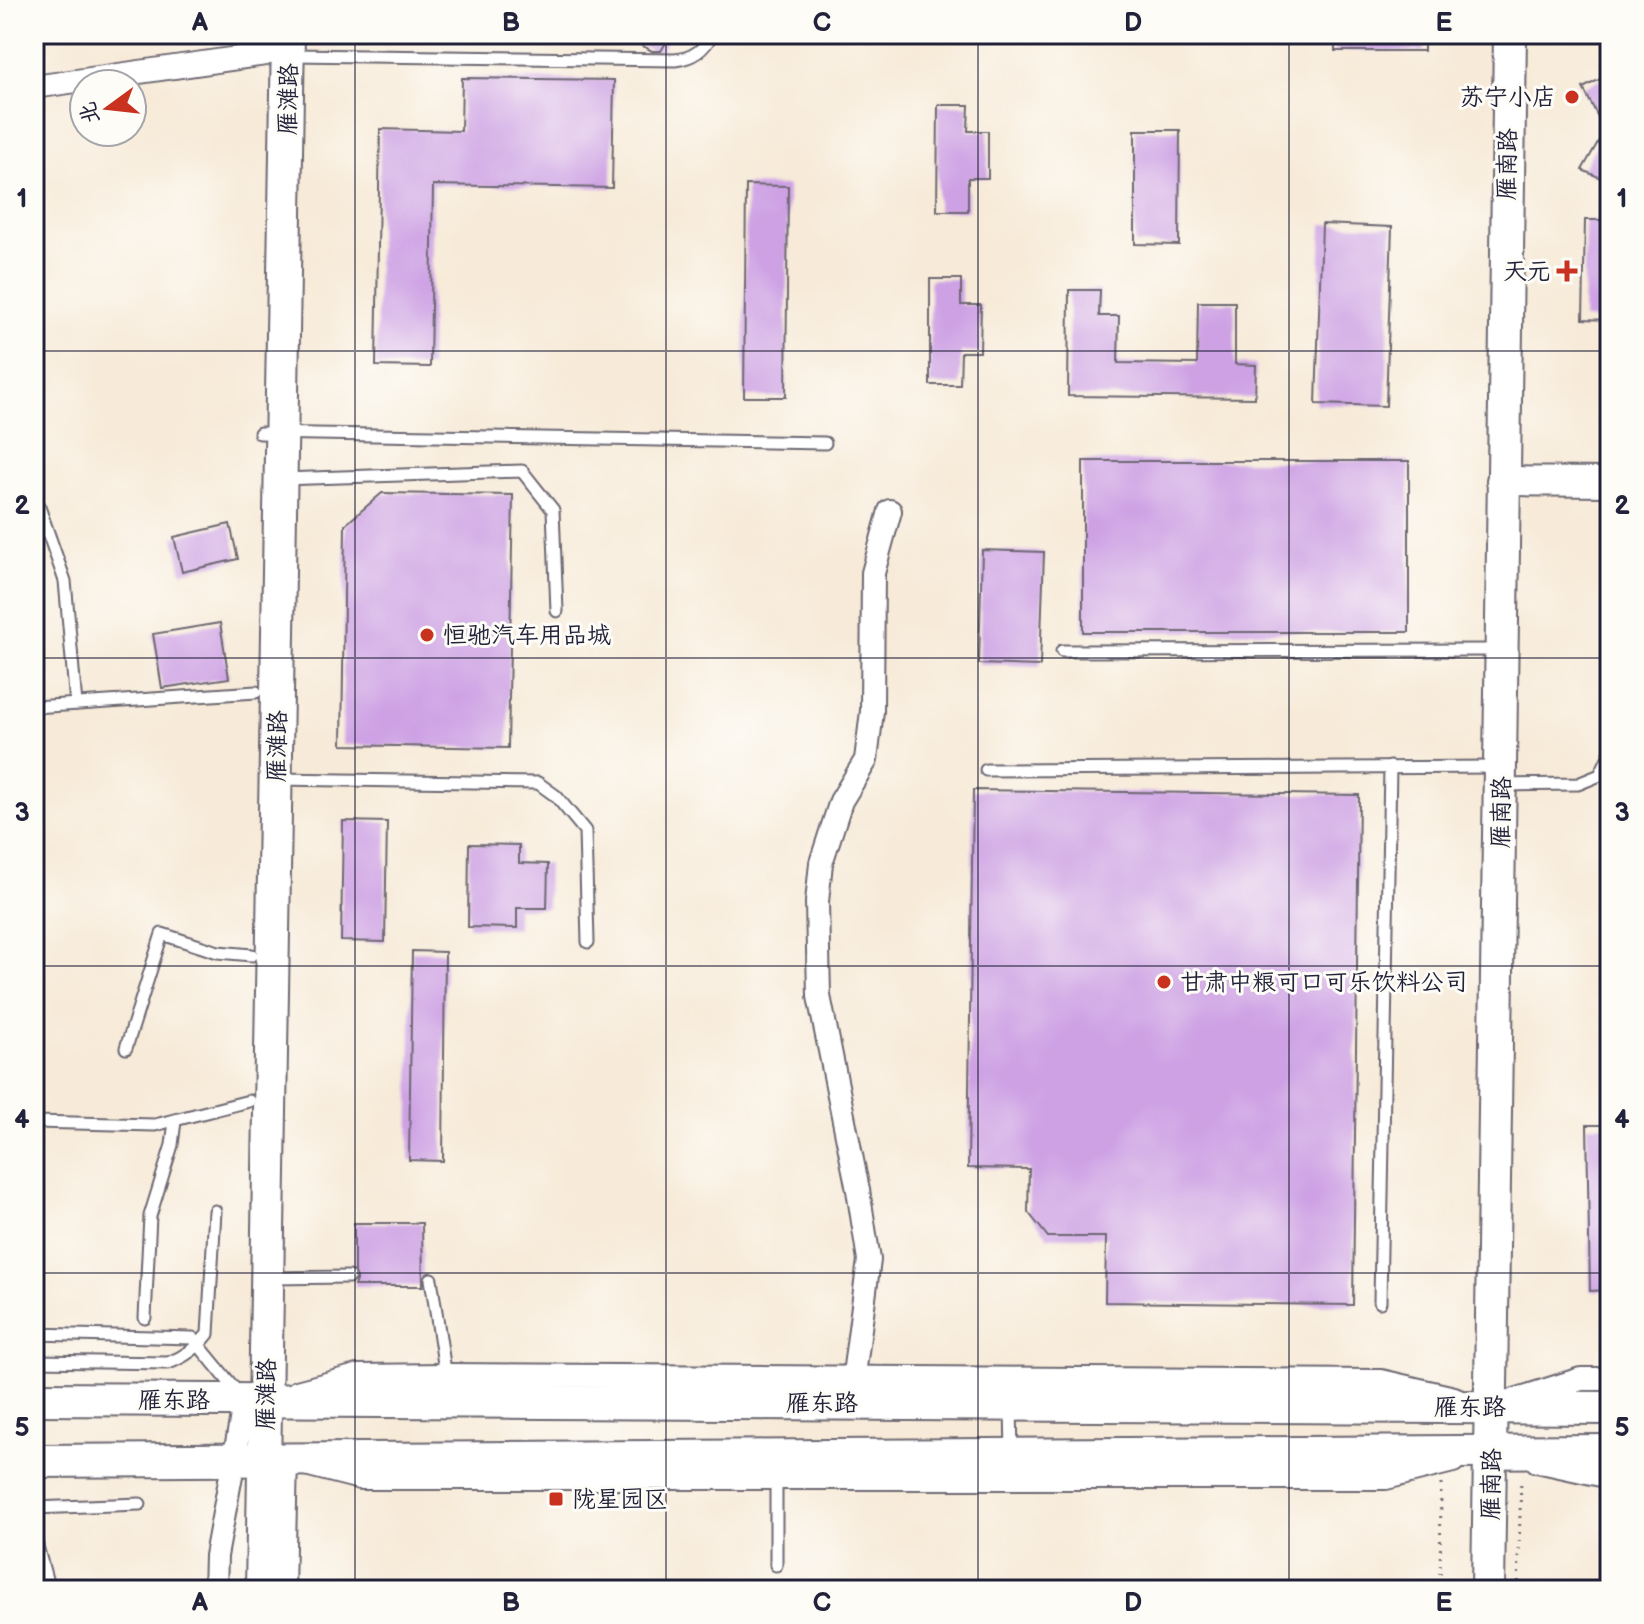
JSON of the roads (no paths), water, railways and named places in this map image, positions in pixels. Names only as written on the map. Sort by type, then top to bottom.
[{"type":"main road","name":"雁南路","points":[[1488,1590],[1506,1454],[1493,1407],[1503,650],[1501,481],[1510,34]]},
{"type":"main road","name":"雁滩路","points":[[257,1459],[249,1101],[256,692],[271,433],[277,44]]},
{"type":"main road","name":"雁滩路","points":[[255,1400],[268,1278],[281,479],[271,433]]},
{"type":"main road","name":"雁东路","points":[[34,1399],[255,1400],[448,1388],[852,1390],[1010,1391],[1610,1408]]},
{"type":"main road","name":"雁东路","points":[[34,1461],[257,1459],[776,1467],[1012,1454],[1506,1454],[1610,1451]]},
{"type":"main road","points":[[240,1590],[257,1459]]},
{"type":"main road","points":[[257,1459],[262,1590]]},
{"type":"street","points":[[34,87],[277,44]]},
{"type":"street","points":[[1501,481],[1610,482]]},
{"type":"street","points":[[852,1390],[869,1260],[819,996],[817,902],[821,863],[841,801],[866,760],[872,711],[873,573],[890,511]]},
{"type":"street","points":[[1493,1407],[1581,1379],[1610,1379]]},
{"type":"street","points":[[776,1467],[1386,1478],[1441,1464],[1506,1454],[1610,1477]]},
{"type":"street","points":[[215,1590],[216,1556],[257,1459]]},
{"type":"street","points":[[257,1459],[283,1590]]},
{"type":"lane","points":[[277,44],[675,60],[693,56],[712,34]]},
{"type":"lane","points":[[271,433],[825,443]]},
{"type":"lane","points":[[281,479],[522,471],[553,510],[557,611]]},
{"type":"lane","points":[[34,507],[39,507],[65,581],[76,704]]},
{"type":"lane","points":[[1062,651],[1503,650]]},
{"type":"lane","points":[[34,707],[256,692]]},
{"type":"lane","points":[[986,770],[1390,767],[1578,784],[1600,775],[1610,754]]},
{"type":"lane","points":[[1380,1302],[1390,767]]},
{"type":"lane","points":[[276,779],[538,783],[556,796],[585,831],[588,942]]},
{"type":"lane","points":[[126,1048],[162,934],[218,952],[252,955]]},
{"type":"lane","points":[[34,1122],[155,1125],[249,1101]]},
{"type":"lane","points":[[145,1318],[150,1216],[172,1145],[175,1121]]},
{"type":"lane","points":[[34,1361],[168,1363],[199,1346],[208,1334],[215,1211]]},
{"type":"lane","points":[[268,1278],[349,1277]]},
{"type":"lane","points":[[431,1279],[448,1388]]},
{"type":"lane","points":[[34,1334],[193,1338],[255,1400]]},
{"type":"lane","points":[[1010,1391],[1012,1454]]},
{"type":"lane","points":[[776,1467],[776,1565]]},
{"type":"lane","points":[[34,1508],[140,1504]]},
{"type":"lane","points":[[34,1521],[49,1590]]},
{"type":"place","name":"苏宁小店","points":[[1572,97]]},
{"type":"place","name":"天元","points":[[1567,271]]},
{"type":"place","name":"恒驰汽车用品城","points":[[427,635]]},
{"type":"place","name":"甘肃中粮可口可乐饮料公司","points":[[1164,982]]},
{"type":"place","name":"陇星园区","points":[[556,1499]]}]
